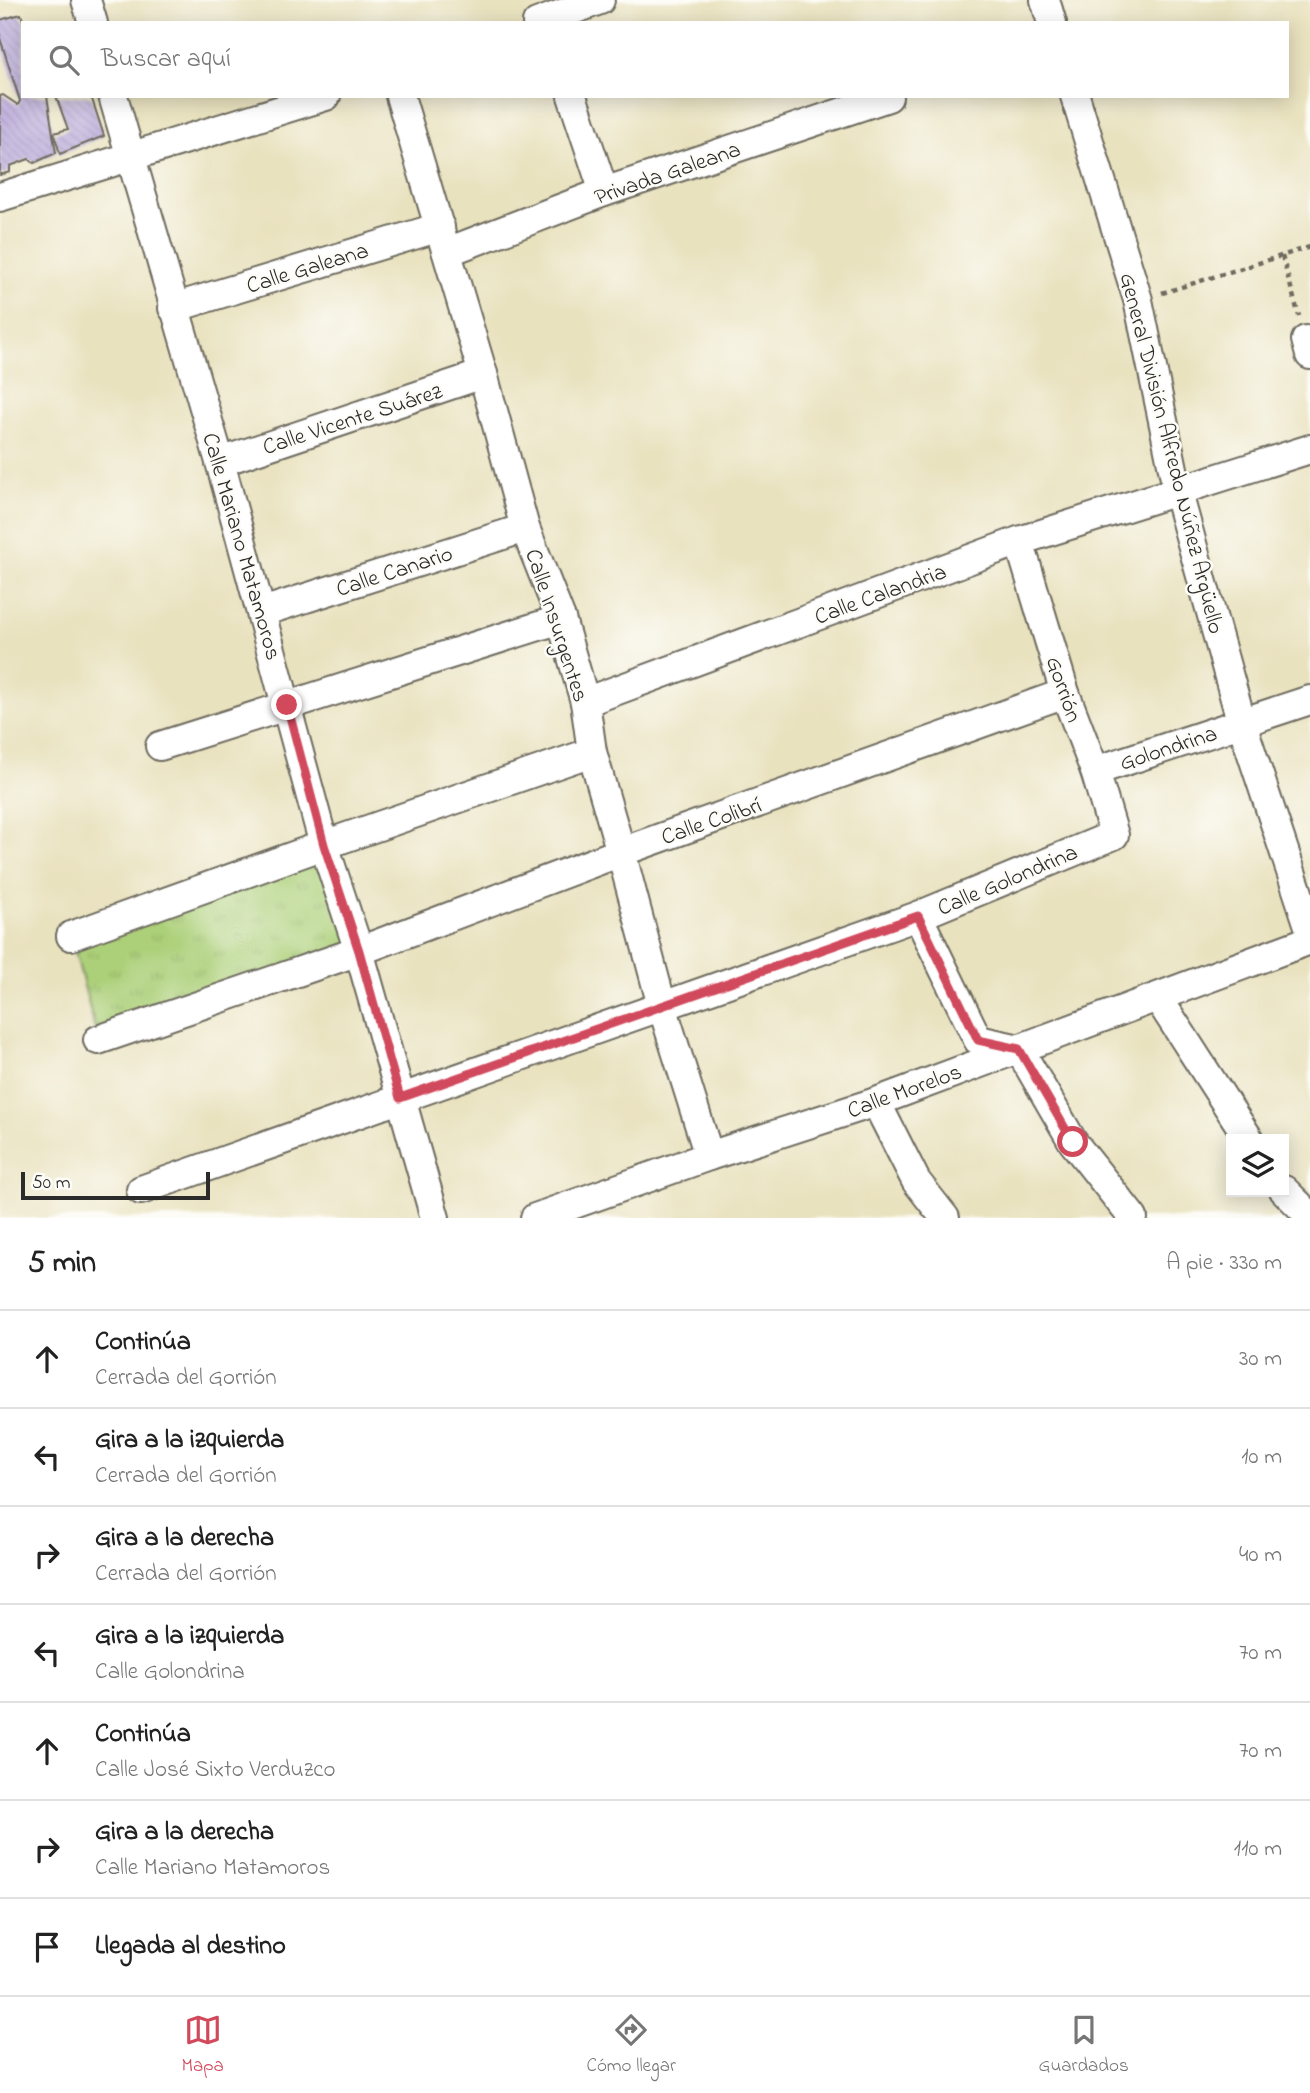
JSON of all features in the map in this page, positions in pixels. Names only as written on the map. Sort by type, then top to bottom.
[{"type":"street","points":[[86,0],[92,21]]},
{"type":"street","points":[[542,16],[600,0]]},
{"type":"street","points":[[1045,0],[1051,21]]},
{"type":"street","name":"Calle Mariano Matamoros","points":[[114,98],[220,462],[324,845],[359,951],[435,1218]]},
{"type":"street","points":[[0,197],[319,98]]},
{"type":"street","name":"Calle Insurgentes","points":[[401,98],[483,374],[525,528],[561,619],[585,702],[592,752],[662,1006],[709,1156]]},
{"type":"street","points":[[573,98],[604,192]]},
{"type":"street","name":"Privada Galeana","points":[[444,240],[604,192],[885,98]]},
{"type":"street","name":"General División Alfredo Núñez Argüello","points":[[1076,98],[1138,300],[1178,493],[1242,724],[1310,929]]},
{"type":"street","name":"Calle Galeana","points":[[173,307],[444,240]]},
{"type":"street","name":"Calle Vicente Suárez","points":[[220,462],[483,374]]},
{"type":"street","name":"Calle Calandria","points":[[585,702],[1019,541],[1178,493],[1310,449]]},
{"type":"street","name":"Calle Canario","points":[[262,612],[525,528]]},
{"type":"street","name":"Gorrión","points":[[1019,541],[1065,693],[1095,771],[1114,835]]},
{"type":"street","points":[[160,746],[561,619]]},
{"type":"street","name":"Calle Colibrí","points":[[98,1040],[359,951],[621,852],[1065,693]]},
{"type":"street","name":"Golondrina","points":[[1095,771],[1310,701]]},
{"type":"street","points":[[71,936],[592,752]]},
{"type":"street","name":"Calle Golondrina","points":[[141,1191],[918,916],[1114,835]]},
{"type":"street","points":[[918,916],[978,1040],[1019,1049],[1073,1142],[1133,1218]]},
{"type":"street","name":"Calle Morelos","points":[[535,1218],[709,1156],[876,1102],[1310,940]]},
{"type":"street","points":[[1158,998],[1246,1134]]},
{"type":"street","points":[[876,1102],[916,1181],[945,1218]]},
{"type":"street","points":[[1289,1195],[1310,1216]]},
{"type":"path","points":[[1138,300],[1310,247]]},
{"type":"path","points":[[1282,256],[1308,348]]},
{"type":"green space","points":[[324,845],[359,951],[98,1040],[71,936]]},
{"type":"building","points":[[21,14],[23,21],[21,21],[21,98],[47,98],[56,153],[34,163],[29,159],[10,166],[10,172],[0,175],[0,96],[3,95],[18,105],[20,101],[0,38],[0,20]]},
{"type":"building","points":[[57,98],[92,98],[104,136],[60,154],[54,133],[68,129]]},
{"type":"route","points":[[287,705],[324,845],[359,951],[400,1098],[918,916],[978,1040],[1019,1049],[1073,1142]]}]
